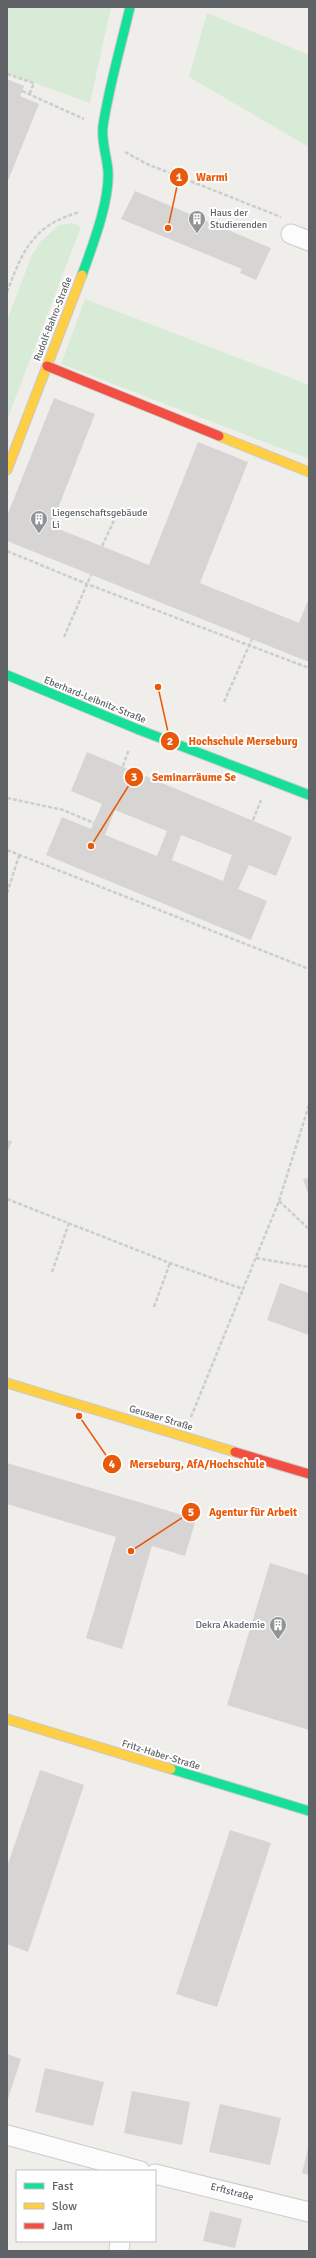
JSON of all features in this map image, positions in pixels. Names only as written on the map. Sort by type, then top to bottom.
[{"type":"street","name":"Rudolf-Bahro-Straße","points":[[7,470],[88,260],[104,205],[108,172],[103,149],[103,127],[130,7]]},
{"type":"street","points":[[289,227],[309,241]]},
{"type":"street","points":[[47,366],[309,472]]},
{"type":"street","name":"Eberhard-Leibnitz-Straße","points":[[7,676],[137,729],[309,795]]},
{"type":"street","name":"Geusaer Straße","points":[[7,1383],[309,1474]]},
{"type":"street","name":"Fritz-Haber-Straße","points":[[7,1719],[309,1811]]},
{"type":"street","points":[[7,2135],[135,2170]]},
{"type":"street","name":"Erftstraße","points":[[156,2174],[309,2212]]},
{"type":"path","points":[[7,74],[34,83],[30,95]]},
{"type":"path","points":[[22,91],[103,127]]},
{"type":"path","points":[[124,151],[147,164],[289,227]]},
{"type":"path","points":[[7,292],[16,268],[30,241],[46,225],[68,215],[104,205]]},
{"type":"path","points":[[102,546],[118,512]]},
{"type":"path","points":[[7,551],[87,584],[309,668]]},
{"type":"path","points":[[64,637],[91,575]]},
{"type":"path","points":[[224,702],[252,639]]},
{"type":"path","points":[[7,798],[63,810],[94,823]]},
{"type":"path","points":[[7,850],[309,969]]},
{"type":"path","points":[[7,893],[20,856]]},
{"type":"path","points":[[184,1436],[279,1201],[309,1106]]},
{"type":"path","points":[[7,1199],[170,1263],[243,1289]]},
{"type":"path","points":[[279,1201],[309,1229]]},
{"type":"path","points":[[52,1272],[69,1223]]},
{"type":"path","points":[[256,1258],[309,1268]]},
{"type":"path","points":[[154,1307],[170,1263]]},
{"type":"green space","points":[[7,7],[111,7],[90,103],[7,73]]},
{"type":"green space","points":[[207,13],[309,55],[309,147],[189,77]]},
{"type":"green space","points":[[72,223],[81,227],[7,420],[7,320],[32,255],[41,241],[59,225]]},
{"type":"green space","points":[[85,299],[309,385],[309,459],[61,364]]},
{"type":"building","points":[[7,79],[24,86],[20,96],[39,104],[7,183]]},
{"type":"building","name":"Haus der Studierenden","points":[[135,191],[271,248],[256,280],[240,273],[242,269],[121,219]]},
{"type":"building","name":"Liegenschaftsgebäude Li","points":[[54,398],[95,414],[51,526],[149,565],[198,442],[248,462],[200,583],[299,623],[309,598],[309,662],[7,541],[7,516]]},
{"type":"building","points":[[87,752],[292,837],[276,876],[249,865],[238,889],[267,901],[251,940],[46,855],[62,817],[91,829],[102,804],[71,791]],"holes":[[[115,810],[167,831],[157,856],[105,835]],[[181,835],[232,855],[223,881],[172,860]]]},
{"type":"building","points":[[7,1140],[12,1141],[7,1153]]},
{"type":"building","points":[[309,1178],[309,1196],[303,1179]]},
{"type":"building","points":[[280,1283],[309,1293],[309,1335],[267,1320]]},
{"type":"building","points":[[7,1463],[196,1519],[185,1556],[152,1546],[122,1649],[86,1638],[116,1537],[7,1504]]},
{"type":"building","name":"Dekra Akademie","points":[[270,1563],[309,1575],[309,1730],[227,1705]]},
{"type":"building","points":[[40,1770],[84,1785],[28,1952],[7,1944],[7,1867]]},
{"type":"building","points":[[230,1830],[271,1843],[217,2007],[176,1994]]},
{"type":"building","points":[[7,2054],[21,2059],[7,2102]]},
{"type":"building","points":[[45,2068],[104,2082],[93,2126],[35,2112]]},
{"type":"building","points":[[132,2091],[190,2102],[182,2145],[124,2133]]},
{"type":"building","points":[[220,2104],[281,2118],[270,2165],[209,2152]]},
{"type":"building","points":[[309,2144],[309,2175],[302,2173]]},
{"type":"building","points":[[210,2211],[242,2219],[235,2248],[203,2241]]},
{"type":"traffic: fast","points":[[82,275],[100,224],[106,196],[108,171],[103,138],[103,126],[130,7]]},
{"type":"traffic: fast","points":[[7,675],[137,729],[309,795]]},
{"type":"traffic: fast","points":[[171,1769],[309,1811]]},
{"type":"traffic: slow","points":[[7,470],[82,275]]},
{"type":"traffic: slow","points":[[219,436],[309,472]]},
{"type":"traffic: slow","points":[[7,1383],[235,1452]]},
{"type":"traffic: slow","points":[[7,1719],[171,1769]]},
{"type":"traffic: jam","points":[[47,366],[219,436]]},
{"type":"traffic: jam","points":[[235,1452],[309,1474]]},
{"type":"place","name":"Warmi","points":[[168,228]]},
{"type":"place","name":"Haus der Studierenden","points":[[197,234]]},
{"type":"place","name":"Liegenschaftsgebäude Li","points":[[39,534]]},
{"type":"place","name":"Hochschule Merseburg","points":[[158,687]]},
{"type":"place","name":"Seminarräume Se","points":[[91,846]]},
{"type":"place","name":"Merseburg, AfA/Hochschule","points":[[79,1416]]},
{"type":"place","name":"Agentur für Arbeit","points":[[131,1551]]},
{"type":"place","name":"Dekra Akademie","points":[[278,1640]]}]
